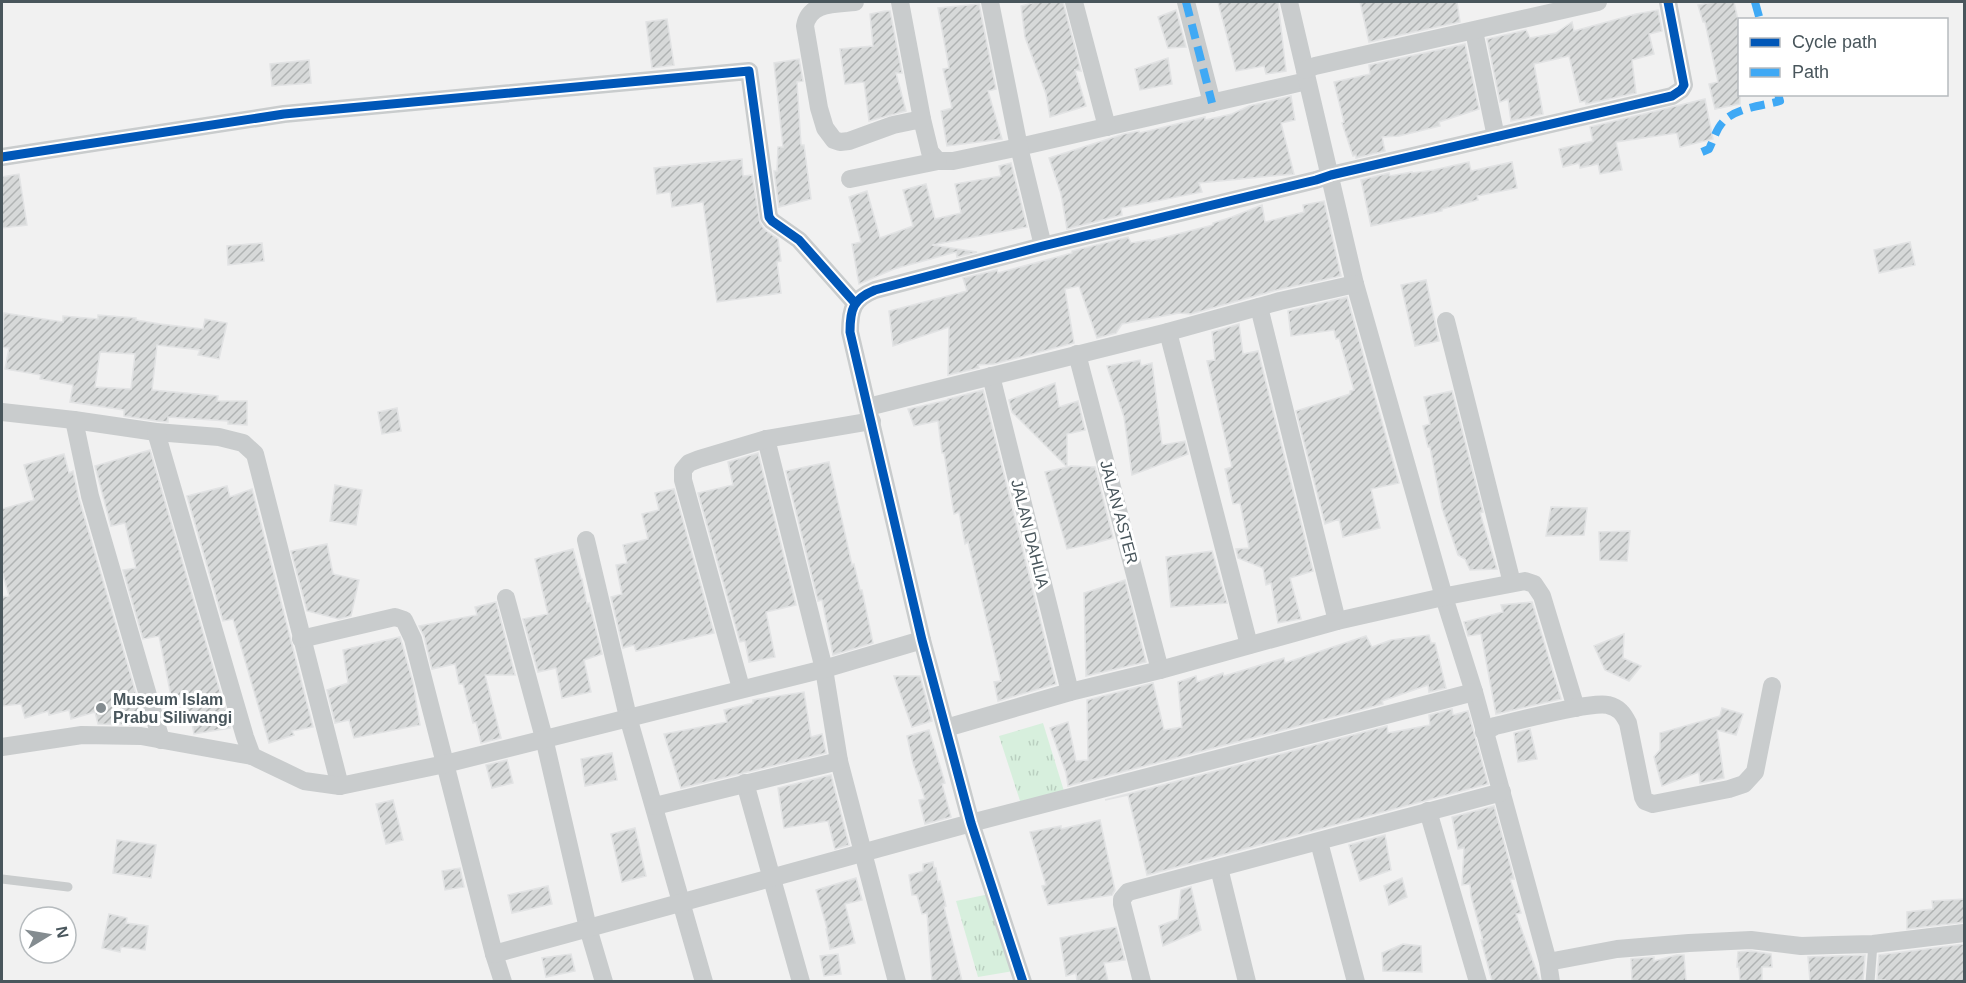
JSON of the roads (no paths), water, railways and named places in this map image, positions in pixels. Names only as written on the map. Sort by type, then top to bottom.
[{"type":"street","points":[[855,2],[820,7],[809,12],[806,18],[805,26],[812,71],[819,108],[828,135],[840,142],[849,141],[893,125],[922,119]]},
{"type":"street","points":[[900,2],[922,119],[930,152],[938,161]]},
{"type":"street","points":[[990,2],[1018,147],[1043,246]]},
{"type":"street","points":[[1074,2],[1107,127]]},
{"type":"street","points":[[1186,2],[1212,103]]},
{"type":"street","points":[[1289,2],[1355,285],[1444,597],[1474,692],[1548,962],[1551,981]]},
{"type":"street","points":[[1023,981],[971,824],[922,640],[850,332],[850,316],[855,303],[863,295],[875,290],[1043,246],[1331,175],[1672,96],[1684,85],[1668,2]]},
{"type":"street","points":[[850,179],[938,161],[953,161],[1212,103],[1306,76],[1315,66],[1474,31],[1586,3]]},
{"type":"street","points":[[1474,31],[1496,137]]},
{"type":"street","points":[[2,157],[284,114],[749,71],[769,217],[799,240],[855,303]]},
{"type":"street","points":[[741,688],[682,474],[689,463],[766,439],[870,414],[991,376],[1259,307],[1355,285]]},
{"type":"street","points":[[1259,307],[1337,621]]},
{"type":"street","points":[[1446,321],[1512,583]]},
{"type":"street","points":[[1168,332],[1249,645]]},
{"type":"street","name":"JALAN ASTER","points":[[1077,354],[1160,670]]},
{"type":"street","name":"JALAN DAHLIA","points":[[991,376],[1070,692]]},
{"type":"street","points":[[2,412],[156,432],[219,437],[243,444],[255,454],[340,786]]},
{"type":"street","points":[[74,420],[90,496],[161,740]]},
{"type":"street","points":[[156,432],[252,756]]},
{"type":"street","points":[[766,439],[824,669],[839,761],[897,981]]},
{"type":"street","points":[[586,540],[628,717],[704,981]]},
{"type":"street","points":[[946,728],[1070,692],[1160,670],[1337,621],[1525,581],[1534,584],[1539,590],[1576,708]]},
{"type":"street","points":[[506,598],[544,738],[588,928],[604,981]]},
{"type":"street","points":[[302,639],[395,617],[404,620],[413,639],[494,954],[503,981]]},
{"type":"street","points":[[2,747],[82,735],[141,736],[252,756],[304,781],[340,786],[445,764],[824,669],[922,640]]},
{"type":"street","points":[[1484,732],[1495,726],[1576,708],[1604,704],[1622,711],[1628,723],[1643,797],[1645,801],[1653,804],[1744,784],[1755,772],[1772,686]]},
{"type":"street","points":[[494,954],[971,824],[1474,692]]},
{"type":"street","points":[[655,806],[839,761]]},
{"type":"street","points":[[745,783],[801,981]]},
{"type":"street","points":[[1142,981],[1122,904],[1124,894],[1502,792]]},
{"type":"street","points":[[1428,811],[1478,981]]},
{"type":"street","points":[[1319,842],[1356,981]]},
{"type":"street","points":[[1219,868],[1247,981]]},
{"type":"street","points":[[1548,962],[1617,950],[1751,940],[1801,946],[1873,944],[1965,933]]},
{"type":"lane","points":[[2,879],[68,886]]},
{"type":"lane","points":[[1870,981],[1873,944]]},
{"type":"place","name":"Museum Islam Prabu Siliwangi","points":[[101,708]]}]
